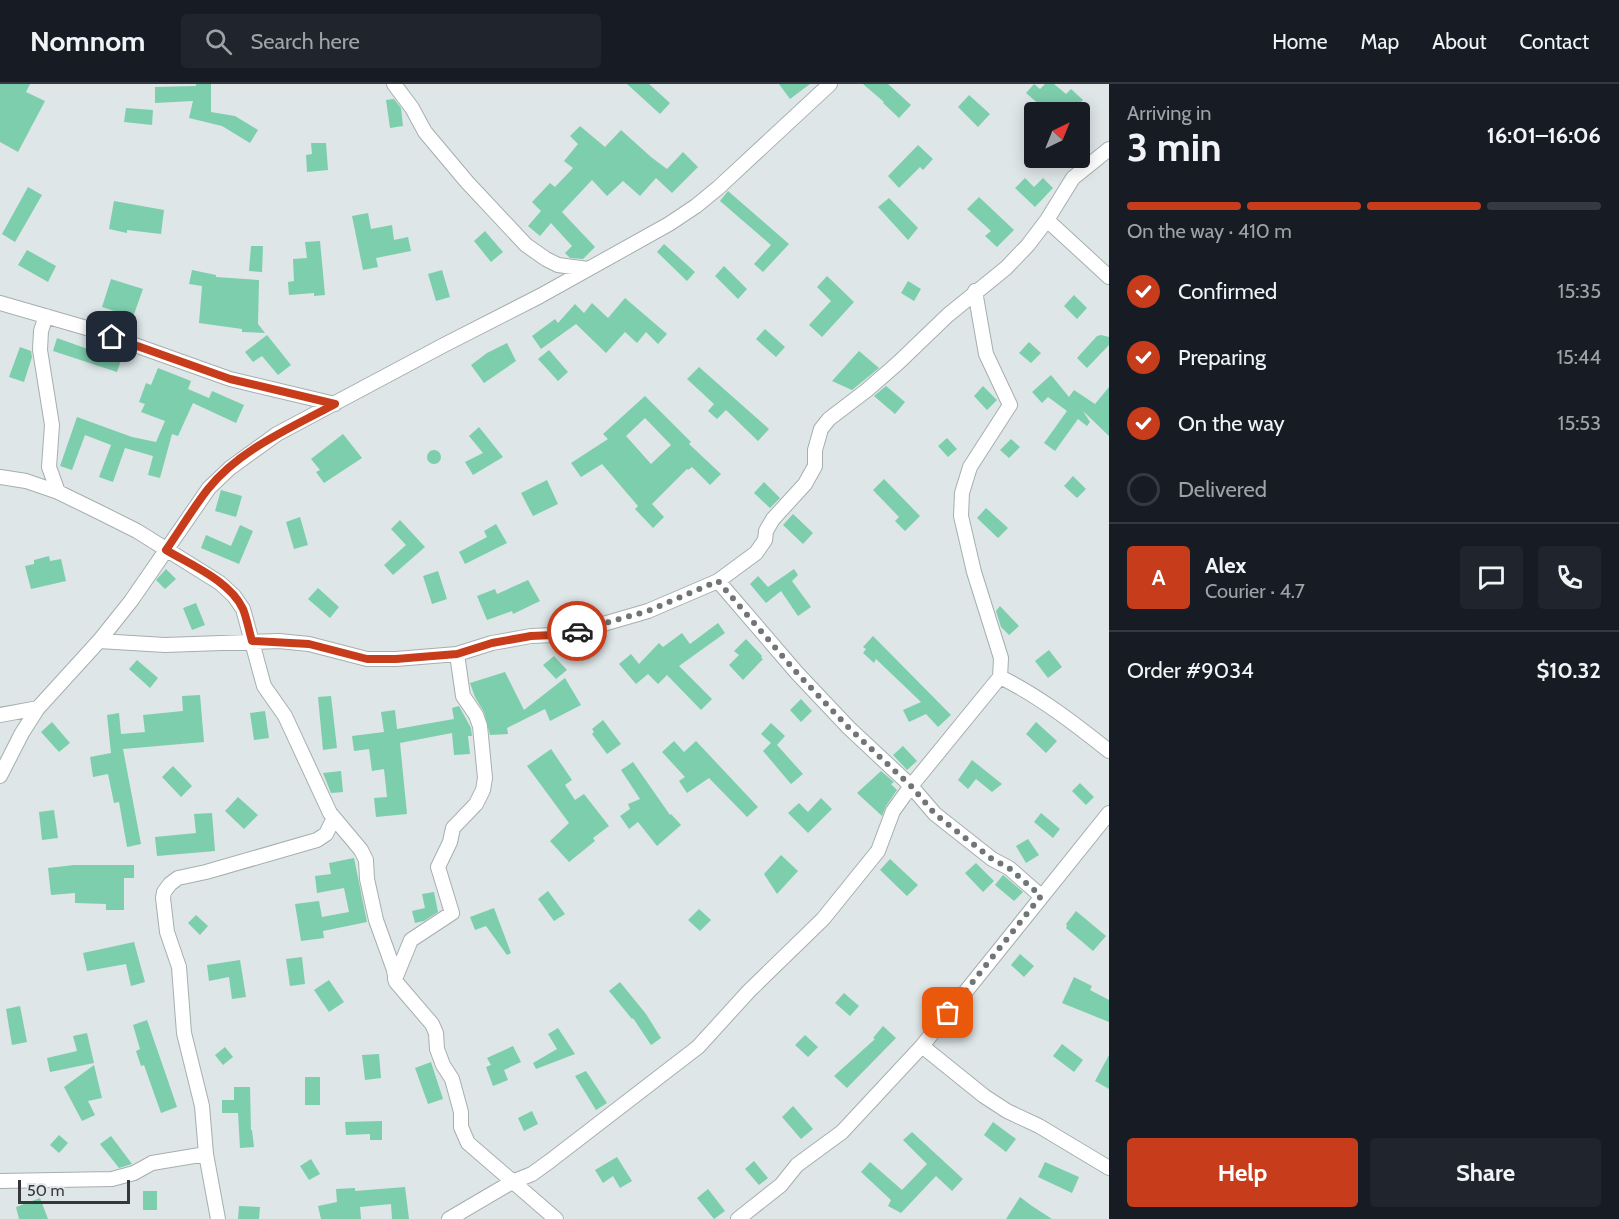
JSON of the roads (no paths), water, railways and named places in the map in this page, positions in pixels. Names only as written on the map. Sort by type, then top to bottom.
[{"type":"street","points":[[394,84],[412,108],[425,132],[467,182],[526,245],[558,265],[588,269]]},
{"type":"street","points":[[0,776],[38,708],[99,641],[131,601],[209,488],[230,468],[277,434],[669,224],[696,206],[830,84]]},
{"type":"street","points":[[99,641],[165,645],[252,641],[309,644],[367,659],[457,654],[492,643],[531,636],[554,635],[604,624],[648,611],[718,581],[756,553],[765,540],[766,531],[772,519],[805,484],[815,466],[815,450],[821,429],[829,419],[898,363],[975,291],[1006,268],[1047,220],[1073,178],[1109,149]]},
{"type":"street","points":[[1047,220],[1109,277]]},
{"type":"street","points":[[449,1219],[512,1182],[532,1174],[698,1047],[748,991],[823,919],[870,863],[878,851],[893,811],[1000,677],[1001,658],[974,572],[961,516],[962,493],[970,467],[1010,405],[986,354],[975,291]]},
{"type":"street","points":[[0,303],[90,329],[230,379],[335,404]]},
{"type":"street","points":[[46,316],[41,331],[40,350],[52,425],[49,467],[58,492]]},
{"type":"street","points":[[0,477],[26,481],[58,492],[138,531],[220,583],[234,596],[243,609],[264,686],[285,716],[311,775],[334,818],[361,850],[366,860],[367,879],[376,920],[395,979],[432,1024],[436,1033],[437,1049],[452,1079],[461,1127],[468,1143],[556,1219]]},
{"type":"street","points":[[718,581],[804,681],[849,728],[911,786],[935,814],[992,859],[1009,868],[1041,896]]},
{"type":"street","points":[[395,979],[411,940],[452,913],[438,867],[450,842],[453,828],[471,810],[483,790],[485,762],[480,726],[476,715],[463,696],[457,654]]},
{"type":"street","points":[[1000,677],[1015,684],[1069,720],[1109,751]]},
{"type":"street","points":[[0,715],[38,708]]},
{"type":"street","points":[[738,1219],[781,1185],[797,1165],[842,1131],[922,1046],[1109,813]]},
{"type":"street","points":[[218,1219],[206,1154],[202,1106],[184,1033],[178,967],[167,932],[164,892],[177,878],[317,840],[326,834],[334,818]]},
{"type":"street","points":[[922,1046],[975,1089],[1007,1111],[1039,1126],[1109,1168]]},
{"type":"street","points":[[0,1181],[112,1179],[134,1173],[152,1162],[206,1154]]},
{"type":"street","points":[[758,1205],[762,1219]]}]
